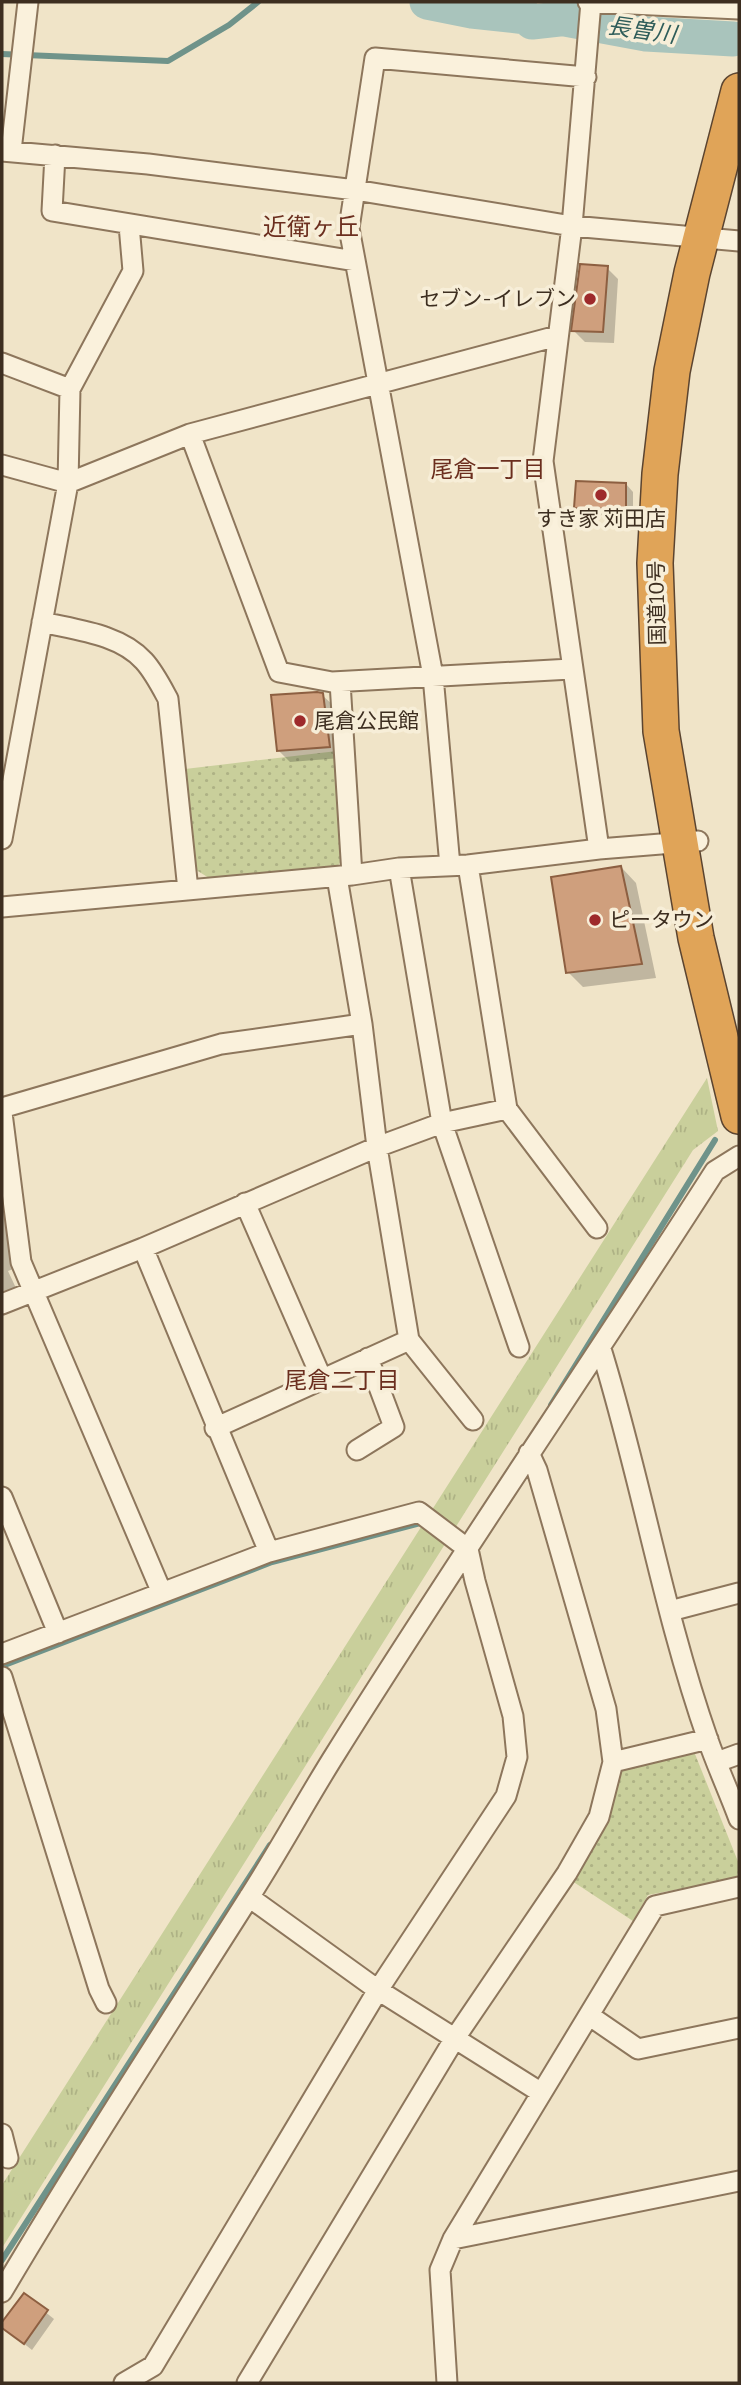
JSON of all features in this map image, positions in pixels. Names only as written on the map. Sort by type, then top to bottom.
[{"type":"highway","name":"国道10号","points":[[721,239],[739,91]]},
{"type":"highway","name":"国道10号","points":[[739,178],[721,239],[672,371],[660,474],[656,563],[661,731],[688,842],[713,920],[739,1021]]},
{"type":"highway","name":"国道10号","points":[[688,842],[696,938],[739,1116]]},
{"type":"street","points":[[28,2],[6,151],[355,190],[572,226],[721,239]]},
{"type":"street","points":[[599,849],[543,461],[572,226],[590,2],[739,9]]},
{"type":"street","points":[[586,77],[375,58],[349,228],[433,677],[459,865],[507,1109],[597,1228]]},
{"type":"street","points":[[55,155],[52,211],[355,261]]},
{"type":"street","points":[[2,839],[68,483],[70,389],[133,271],[129,225]]},
{"type":"street","points":[[2,465],[68,483],[190,434],[557,336]]},
{"type":"street","points":[[2,363],[70,389]]},
{"type":"street","points":[[190,434],[279,672],[340,682],[571,669]]},
{"type":"street","points":[[42,622],[106,638],[127,648],[144,660],[158,680],[168,699],[188,890]]},
{"type":"street","points":[[340,682],[344,876],[377,1147],[409,1340],[473,1420]]},
{"type":"street","points":[[2,907],[688,842]]},
{"type":"street","points":[[399,868],[442,1123],[519,1346]]},
{"type":"street","points":[[2,1108],[221,1044],[362,1024]]},
{"type":"street","points":[[2,1304],[143,1248],[377,1147],[442,1123],[507,1109]]},
{"type":"street","points":[[2,1113],[21,1262],[162,1593]]},
{"type":"street","points":[[2,2292],[67,2181],[249,1898],[336,1753],[529,1453],[601,1349],[715,1171],[739,1156]]},
{"type":"street","points":[[245,1203],[322,1379]]},
{"type":"street","points":[[143,1248],[215,1428],[269,1552]]},
{"type":"street","points":[[215,1428],[409,1340]]},
{"type":"street","points":[[601,1349],[616,1397],[670,1611],[708,1739],[739,1819]]},
{"type":"street","points":[[357,1450],[394,1427],[368,1358]]},
{"type":"street","points":[[247,2383],[455,2038],[567,1874],[599,1817],[613,1762],[606,1709],[537,1470],[529,1453]]},
{"type":"street","points":[[2,1497],[58,1633]]},
{"type":"street","points":[[2,1654],[269,1552],[419,1512],[468,1549],[513,1716],[517,1757],[506,1796],[378,1990],[153,2365],[124,2383]]},
{"type":"street","points":[[670,1611],[739,1594]]},
{"type":"street","points":[[2,1677],[99,1989],[106,2003]]},
{"type":"street","points":[[613,1762],[708,1739]]},
{"type":"street","points":[[717,1762],[739,1754]]},
{"type":"street","points":[[447,2383],[440,2270],[453,2239],[655,1906],[739,1887]]},
{"type":"street","points":[[249,1898],[378,1990],[540,2092]]},
{"type":"street","points":[[590,2016],[638,2049],[739,2028]]},
{"type":"street","points":[[2,2134],[8,2158]]},
{"type":"street","points":[[453,2239],[739,2181]]},
{"type":"green space","points":[[337,751],[343,857],[338,866],[209,878],[193,868],[185,769]]},
{"type":"green space","points":[[707,1078],[718,1131],[693,1150],[2,2248],[2,2185]]},
{"type":"green space","points":[[693,1749],[739,1864],[737,1878],[648,1895],[633,1921],[572,1881],[621,1765]]},
{"type":"building","name":"セブン-イレブン","points":[[580,264],[608,266],[603,332],[571,331]]},
{"type":"building","name":"すき家 苅田店","points":[[576,481],[626,483],[626,509],[574,508]]},
{"type":"building","name":"尾倉公民館","points":[[323,693],[330,747],[277,751],[271,695]]},
{"type":"building","name":"ピータウン","points":[[621,866],[642,964],[566,973],[551,877]]},
{"type":"building","points":[[24,2293],[48,2310],[24,2344],[2,2328],[2,2322]]},
{"type":"waterway","points":[[2,54],[168,61],[229,25],[258,2]]},
{"type":"waterway","name":"長曽川","points":[[427,2],[472,11],[526,17],[532,22],[568,18],[565,19],[646,34],[733,39]]},
{"type":"waterway","points":[[551,1405],[715,1140]]},
{"type":"waterway","points":[[2,1666],[272,1562],[424,1522]]},
{"type":"waterway","points":[[2,2260],[270,1845]]},
{"type":"place","name":"セブン-イレブン","points":[[590,299]]},
{"type":"place","name":"すき家 苅田店","points":[[601,495]]},
{"type":"place","name":"尾倉公民館","points":[[300,721]]},
{"type":"place","name":"ピータウン","points":[[595,920]]},
{"type":"district","name":"近衛ヶ丘","points":[[311,227]]},
{"type":"district","name":"尾倉一丁目","points":[[488,469]]},
{"type":"district","name":"尾倉二丁目","points":[[342,1380]]}]
